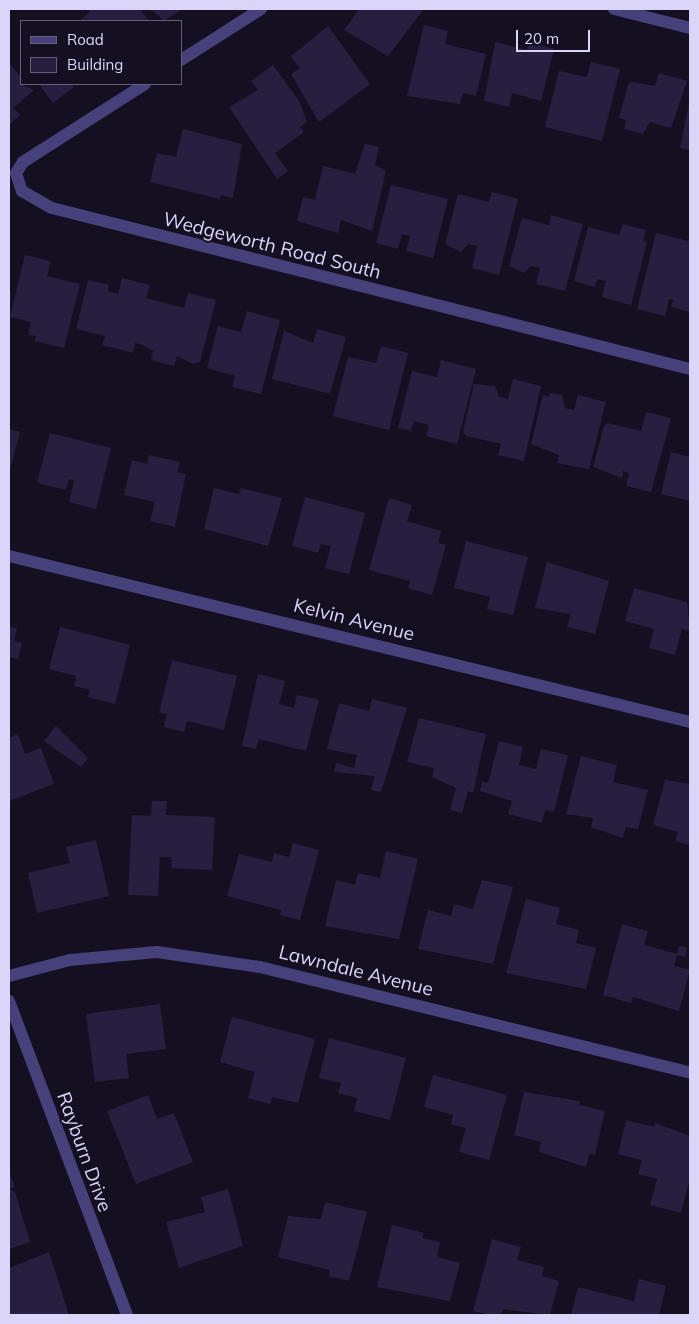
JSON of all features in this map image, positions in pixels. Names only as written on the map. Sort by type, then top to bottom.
[{"type":"street","points":[[182,59],[261,9]]},
{"type":"street","points":[[614,9],[690,28]]},
{"type":"street","name":"Wedgeworth Road South","points":[[143,85],[22,162],[16,173],[22,192],[52,208],[690,369]]},
{"type":"street","name":"Kelvin Avenue","points":[[9,556],[690,722]]},
{"type":"street","name":"Lawndale Avenue","points":[[9,976],[117,953],[175,955],[260,967],[690,1073]]},
{"type":"street","name":"Rayburn Drive","points":[[9,1001],[127,1315]]},
{"type":"building","points":[[92,9],[140,9],[148,20],[81,20]]},
{"type":"building","points":[[151,9],[182,9],[166,20],[163,20]]},
{"type":"building","points":[[359,9],[424,9],[388,56],[344,30]]},
{"type":"building","points":[[424,25],[448,31],[445,44],[486,54],[476,96],[463,93],[460,104],[407,96]]},
{"type":"building","points":[[328,26],[370,84],[319,122],[291,74],[300,68],[291,56]]},
{"type":"building","points":[[495,42],[527,50],[529,43],[554,49],[541,101],[512,93],[509,107],[484,101]]},
{"type":"building","points":[[591,62],[620,69],[602,141],[545,127],[559,71],[587,77]]},
{"type":"building","points":[[9,63],[20,76],[20,85],[34,90],[13,108],[20,115],[9,125]]},
{"type":"building","points":[[273,65],[299,101],[307,122],[300,127],[304,132],[275,153],[288,171],[277,179],[229,107],[258,90],[251,81]]},
{"type":"building","points":[[659,73],[687,81],[671,128],[650,122],[643,134],[624,129],[626,120],[619,118],[629,82],[655,86]]},
{"type":"building","points":[[40,85],[72,85],[74,87],[53,103]]},
{"type":"building","points":[[690,99],[690,150],[680,148]]},
{"type":"building","points":[[183,129],[242,144],[233,198],[221,195],[220,199],[150,182],[157,153],[176,157]]},
{"type":"building","points":[[365,144],[379,147],[375,165],[386,171],[372,231],[341,220],[338,233],[297,221],[303,197],[315,200],[323,166],[355,174]]},
{"type":"building","points":[[391,185],[448,199],[433,258],[406,251],[410,236],[402,234],[398,249],[376,243]]},
{"type":"building","points":[[492,192],[518,199],[499,275],[472,268],[477,246],[468,244],[461,252],[445,244],[458,194],[489,202]]},
{"type":"building","points":[[551,215],[583,224],[565,291],[536,284],[540,268],[531,266],[524,273],[509,266],[522,218],[549,225]]},
{"type":"building","points":[[623,224],[646,230],[643,241],[647,242],[631,305],[602,297],[606,281],[597,279],[595,287],[574,281],[588,227],[619,235]]},
{"type":"building","points":[[656,233],[688,241],[690,234],[690,312],[671,307],[673,300],[669,299],[665,316],[637,309]]},
{"type":"building","points":[[25,255],[51,261],[47,276],[80,284],[64,348],[34,341],[36,336],[28,335],[31,322],[10,317]]},
{"type":"building","points":[[122,278],[150,285],[146,298],[184,308],[188,293],[216,300],[200,362],[193,364],[177,356],[174,366],[151,360],[153,351],[143,345],[135,343],[133,353],[102,345],[105,336],[76,329],[88,280],[109,285],[108,291],[118,294]]},
{"type":"building","points":[[247,311],[280,320],[261,394],[232,387],[235,376],[207,368],[218,326],[241,332]]},
{"type":"building","points":[[317,329],[346,337],[330,394],[272,379],[284,331],[313,343]]},
{"type":"building","points":[[381,346],[408,353],[389,430],[333,416],[348,357],[376,363]]},
{"type":"building","points":[[441,360],[476,369],[457,444],[426,436],[429,425],[414,421],[411,431],[398,428],[412,371],[437,377]]},
{"type":"building","points":[[513,379],[541,386],[524,461],[498,455],[501,444],[466,436],[463,431],[474,384],[495,386],[499,397],[508,399]]},
{"type":"building","points":[[550,393],[562,395],[565,408],[574,410],[578,395],[606,402],[589,469],[557,463],[559,455],[531,444],[543,395],[549,397]]},
{"type":"building","points":[[646,412],[671,418],[651,492],[626,486],[629,473],[623,471],[622,478],[593,467],[604,426],[607,423],[641,431]]},
{"type":"building","points":[[9,429],[20,432],[9,473]]},
{"type":"building","points":[[50,433],[111,448],[96,509],[69,502],[74,480],[69,479],[66,490],[37,483]]},
{"type":"building","points":[[671,452],[690,457],[690,501],[661,494]]},
{"type":"building","points":[[149,455],[180,462],[177,472],[186,474],[175,527],[150,521],[155,502],[124,495],[132,460],[147,464]]},
{"type":"building","points":[[214,488],[239,494],[241,488],[282,498],[268,546],[204,529]]},
{"type":"building","points":[[305,497],[365,513],[349,574],[325,568],[331,546],[321,544],[318,553],[292,546]]},
{"type":"building","points":[[389,498],[412,505],[407,521],[441,531],[438,543],[446,545],[432,595],[408,588],[410,581],[369,570]]},
{"type":"building","points":[[466,541],[528,557],[513,615],[487,609],[490,597],[454,588]]},
{"type":"building","points":[[547,562],[609,581],[595,634],[567,627],[571,614],[535,608]]},
{"type":"building","points":[[634,588],[687,602],[690,631],[682,629],[675,655],[649,648],[654,629],[625,621]]},
{"type":"building","points":[[9,627],[17,628],[14,641],[22,643],[18,659],[9,657]]},
{"type":"building","points":[[60,627],[130,645],[115,704],[88,697],[90,690],[74,686],[76,676],[49,669]]},
{"type":"building","points":[[172,660],[237,676],[224,730],[187,721],[184,732],[164,727],[167,714],[159,713]]},
{"type":"building","points":[[258,674],[285,681],[279,704],[294,708],[297,695],[319,700],[306,751],[259,739],[256,749],[242,746]]},
{"type":"building","points":[[372,699],[407,708],[381,792],[371,790],[375,776],[334,772],[336,763],[354,768],[357,755],[327,749],[339,703],[369,711]]},
{"type":"building","points":[[419,718],[486,734],[473,793],[468,791],[462,813],[450,810],[456,788],[432,777],[434,768],[407,762]]},
{"type":"building","points":[[56,726],[88,758],[81,767],[44,741]]},
{"type":"building","points":[[18,734],[25,754],[41,748],[54,784],[9,801],[9,738]]},
{"type":"building","points":[[499,741],[523,747],[519,765],[536,769],[541,749],[568,755],[554,812],[545,810],[542,823],[508,814],[512,801],[480,791],[482,782],[488,783]]},
{"type":"building","points":[[581,756],[617,765],[613,782],[648,790],[638,829],[626,827],[623,838],[591,827],[593,818],[566,814]]},
{"type":"building","points":[[665,780],[690,784],[690,845],[675,841],[678,832],[653,825]]},
{"type":"building","points":[[152,801],[167,801],[166,815],[215,817],[212,870],[171,868],[172,857],[160,857],[158,896],[128,895],[132,815],[151,816]]},
{"type":"building","points":[[96,840],[109,896],[37,913],[28,873],[70,863],[66,847]]},
{"type":"building","points":[[293,843],[319,850],[300,920],[280,915],[281,910],[227,896],[239,854],[272,862],[274,853],[289,857]]},
{"type":"building","points":[[386,851],[418,859],[399,939],[325,926],[336,880],[355,885],[358,873],[380,878]]},
{"type":"building","points":[[482,880],[513,887],[493,964],[418,949],[428,910],[451,916],[454,904],[473,909]]},
{"type":"building","points":[[526,899],[560,908],[556,924],[579,930],[576,943],[596,948],[586,989],[506,973]]},
{"type":"building","points":[[622,924],[648,931],[644,945],[677,954],[679,946],[687,948],[685,957],[677,955],[674,966],[690,970],[679,1011],[633,997],[631,1003],[603,995]]},
{"type":"building","points":[[160,1004],[166,1049],[126,1054],[129,1078],[95,1082],[86,1014]]},
{"type":"building","points":[[232,1017],[315,1039],[298,1103],[272,1097],[270,1104],[248,1098],[255,1072],[220,1062]]},
{"type":"building","points":[[329,1038],[406,1058],[390,1120],[354,1111],[357,1098],[338,1093],[341,1083],[319,1078]]},
{"type":"building","points":[[433,1075],[507,1095],[489,1160],[459,1152],[466,1128],[451,1124],[453,1115],[424,1107]]},
{"type":"building","points":[[524,1092],[580,1101],[579,1105],[605,1111],[595,1155],[589,1154],[586,1167],[539,1152],[541,1142],[514,1135]]},
{"type":"building","points":[[148,1095],[157,1119],[174,1113],[193,1162],[136,1184],[107,1111]]},
{"type":"building","points":[[626,1120],[654,1127],[655,1123],[690,1136],[690,1178],[681,1213],[650,1205],[657,1179],[638,1174],[642,1160],[618,1154]]},
{"type":"building","points":[[9,1171],[15,1187],[9,1189]]},
{"type":"building","points":[[9,1189],[15,1192],[30,1242],[9,1249]]},
{"type":"building","points":[[228,1189],[243,1246],[179,1268],[166,1222],[205,1212],[201,1197]]},
{"type":"building","points":[[325,1202],[367,1212],[349,1281],[329,1276],[330,1270],[278,1257],[288,1216],[321,1219]]},
{"type":"building","points":[[392,1225],[424,1233],[422,1238],[440,1242],[437,1257],[460,1263],[450,1301],[377,1287]]},
{"type":"building","points":[[492,1239],[521,1247],[517,1260],[544,1267],[542,1276],[559,1281],[550,1315],[503,1309],[501,1315],[490,1315],[473,1311]]},
{"type":"building","points":[[49,1252],[69,1315],[9,1315],[9,1268]]},
{"type":"building","points":[[639,1279],[666,1286],[659,1315],[571,1315],[578,1287],[634,1301]]}]
